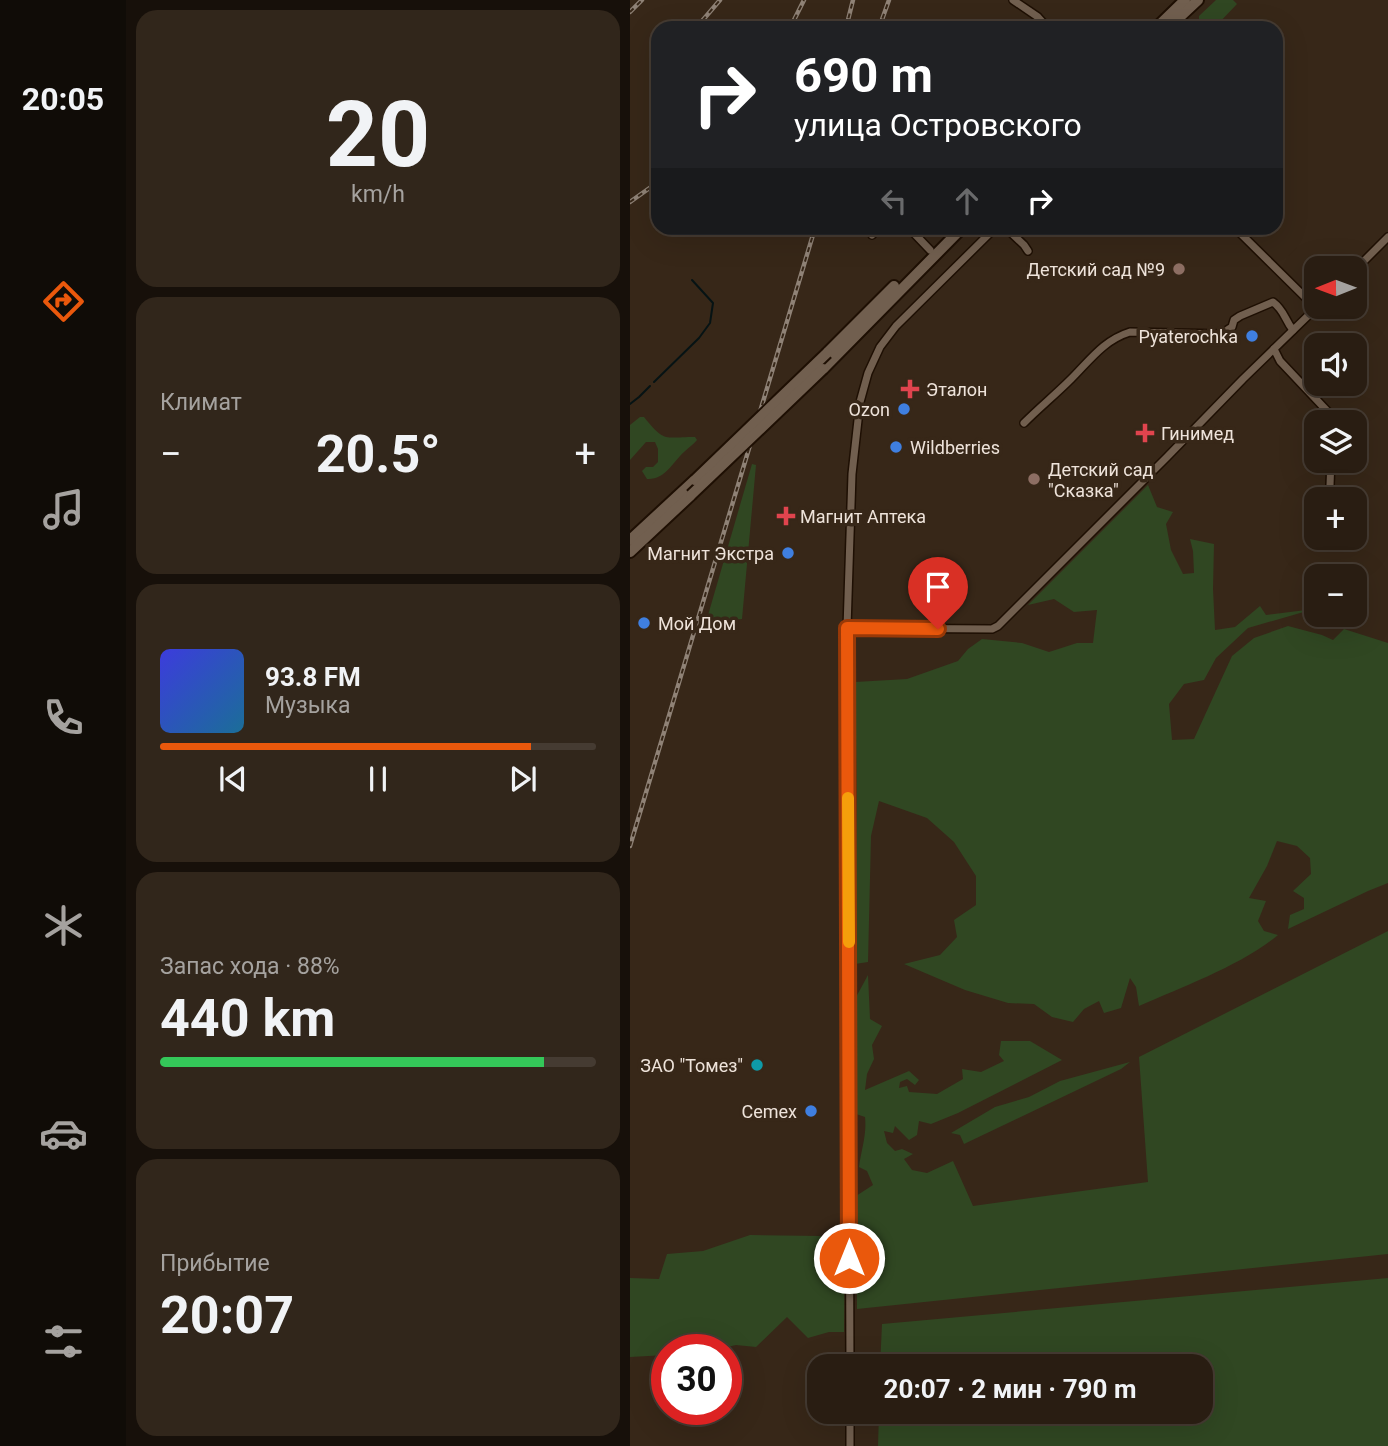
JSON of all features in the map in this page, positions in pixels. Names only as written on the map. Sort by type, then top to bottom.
[{"type":"main road","points":[[1163,21],[1185,0]]},
{"type":"main road","points":[[1176,21],[1198,0]]},
{"type":"main road","points":[[630,540],[827,353],[946,235]]},
{"type":"main road","points":[[630,552],[823,369],[955,235]]},
{"type":"street","points":[[1013,0],[1042,21]]},
{"type":"street","points":[[916,235],[930,250]]},
{"type":"street","points":[[850,1354],[847,628],[852,474],[860,402],[868,373],[880,346],[984,235]]},
{"type":"street","points":[[1013,235],[1028,251]]},
{"type":"street","points":[[1242,235],[1304,294]]},
{"type":"street","points":[[1367,258],[1388,237]]},
{"type":"street","points":[[1024,424],[1087,360],[1119,335],[1140,331],[1221,334],[1240,316],[1273,302],[1281,308],[1293,330]]},
{"type":"street","points":[[847,628],[992,629],[998,626],[1304,319]]},
{"type":"street","points":[[1274,349],[1280,361],[1326,410]]},
{"type":"street","points":[[1330,473],[1330,485]]},
{"type":"street","points":[[850,1424],[850,1446]]},
{"type":"green space","points":[[1216,0],[1233,0],[1237,4],[1221,21],[1199,21],[1199,16]]},
{"type":"green space","points":[[644,417],[661,435],[671,438],[695,437],[697,440],[663,474],[653,479],[647,479],[642,471],[658,462],[655,442],[646,442],[630,460],[630,425]]},
{"type":"green space","points":[[752,464],[756,465],[742,619],[706,622]]},
{"type":"green space","points":[[1148,485],[1157,507],[1173,512],[1166,524],[1171,550],[1183,574],[1194,573],[1190,539],[1214,544],[1215,630],[1235,627],[1260,606],[1266,615],[1304,610],[1248,628],[1216,658],[1204,680],[1184,684],[1169,704],[1172,740],[1194,739],[1232,656],[1254,638],[1288,626],[1333,640],[1344,629],[1388,643],[1388,883],[1288,929],[1290,915],[1304,909],[1304,898],[1293,891],[1311,874],[1310,858],[1297,846],[1277,841],[1249,898],[1266,901],[1258,921],[1264,931],[1278,935],[1229,966],[1139,1006],[1136,987],[1130,978],[1121,1008],[1104,1013],[1099,1001],[1084,1009],[1073,1022],[1052,1017],[1034,1004],[1008,1003],[965,990],[904,964],[940,955],[957,937],[954,920],[976,905],[976,876],[954,842],[927,818],[879,801],[871,836],[868,962],[855,964],[855,682],[907,679],[958,661],[982,639],[1022,643],[1049,652],[1077,643],[1093,643],[1097,610],[1074,612],[1054,599],[1028,605]]},
{"type":"green space","points":[[1388,931],[1388,1254],[857,1309],[856,1196],[873,1185],[867,1171],[859,1167],[865,1136],[865,1117],[856,1114],[855,999],[868,975],[870,1019],[882,1026],[872,1045],[874,1059],[867,1074],[865,1090],[909,1071],[919,1080],[915,1085],[907,1079],[900,1082],[899,1088],[907,1086],[909,1092],[937,1094],[963,1079],[962,1069],[981,1072],[1004,1061],[999,1055],[1001,1041],[1030,1041],[1062,1060],[958,1113],[931,1124],[919,1121],[917,1135],[909,1140],[895,1126],[893,1133],[884,1131],[887,1143],[895,1151],[902,1149],[913,1154],[904,1159],[912,1170],[927,1173],[953,1161],[973,1206],[1148,1182],[1139,1057]]},
{"type":"green space","points":[[1130,1062],[1121,1069],[964,1144],[960,1135],[951,1133],[995,1107],[1029,1097],[1060,1081]]},
{"type":"green space","points":[[750,1235],[821,1236],[820,1267],[830,1262],[845,1247],[844,1332],[829,1332],[808,1338],[787,1317],[756,1347],[742,1346],[742,1334],[651,1334],[651,1356],[630,1357],[630,1278],[659,1279],[667,1254],[703,1251]]},
{"type":"green space","points":[[1388,1278],[1388,1446],[878,1446],[879,1424],[1213,1424],[1213,1354],[881,1354],[882,1324]]},
{"type":"waterway","points":[[654,382],[699,338],[710,323],[713,303],[692,280]]},
{"type":"waterway","points":[[630,404],[650,386]]},
{"type":"railway","points":[[630,12],[642,0]]},
{"type":"railway","points":[[702,21],[720,0]]},
{"type":"railway","points":[[794,21],[804,0]]},
{"type":"railway","points":[[848,21],[853,0]]},
{"type":"railway","points":[[882,21],[889,0]]},
{"type":"railway","points":[[630,202],[651,187]]},
{"type":"railway","points":[[630,846],[813,235]]},
{"type":"slow traffic","points":[[848,798],[849,942]]},
{"type":"place","name":"Детский сад №9","points":[[1179,269]]},
{"type":"place","name":"Pyaterochka","points":[[1252,336]]},
{"type":"place","name":"Эталон","points":[[910,389]]},
{"type":"place","name":"Ozon","points":[[904,409]]},
{"type":"place","name":"Гинимед","points":[[1145,433]]},
{"type":"place","name":"Wildberries","points":[[896,447]]},
{"type":"place","name":"Детский сад \"Сказка\"","points":[[1034,479]]},
{"type":"place","name":"Магнит Аптека","points":[[786,516]]},
{"type":"place","name":"Магнит Экстра","points":[[788,553]]},
{"type":"place","name":"Мой Дом","points":[[644,623]]},
{"type":"place","name":"ЗАО \"Томез\"","points":[[757,1065]]},
{"type":"place","name":"Cemex","points":[[811,1111]]},
{"type":"route","points":[[849,1258],[847,628],[938,629]]}]
